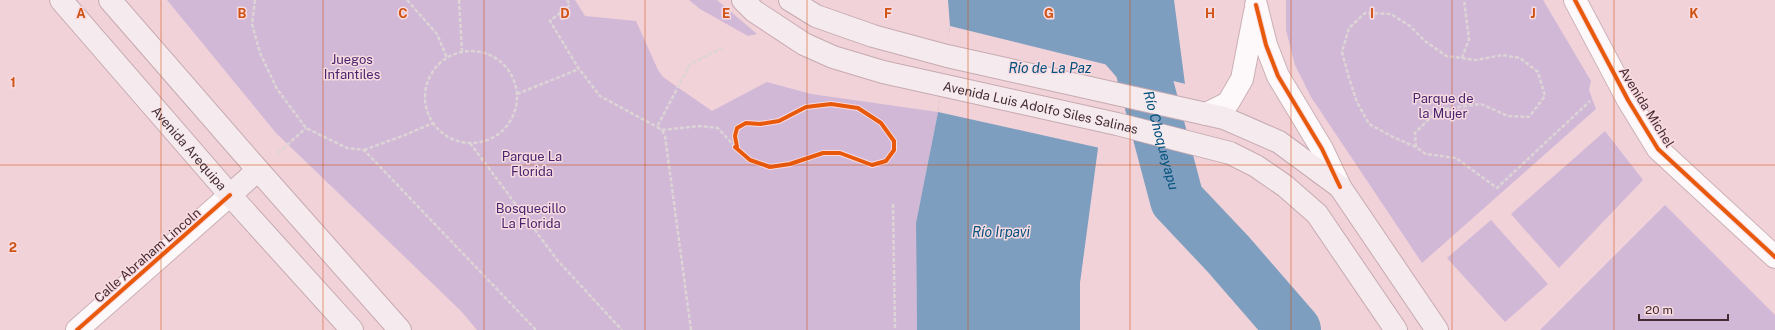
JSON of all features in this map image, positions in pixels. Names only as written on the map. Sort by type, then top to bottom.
[{"type":"main road","name":"Avenida Arequipa","points":[[61,0],[230,195],[352,330]]},
{"type":"main road","points":[[110,0],[400,330]]},
{"type":"main road","name":"Avenida Luis Adolfo Siles Salinas","points":[[743,0],[754,11],[804,44],[833,57],[883,72],[1117,124],[1230,153],[1256,166],[1285,186],[1317,214],[1396,330]]},
{"type":"main road","points":[[790,0],[816,16],[873,36],[947,56],[1215,116],[1279,142],[1340,187],[1437,330]]},
{"type":"main road","points":[[230,195],[258,170]]},
{"type":"street","name":"Avenida Michel","points":[[1575,0],[1628,100],[1658,149],[1775,257]]},
{"type":"street","points":[[1215,116],[1228,103],[1242,79],[1256,2]]},
{"type":"street","points":[[1256,2],[1266,45],[1278,76],[1322,149],[1340,187]]},
{"type":"street","name":"Calle Abraham Lincoln","points":[[77,330],[230,195]]},
{"type":"path","points":[[254,0],[252,24],[260,53],[277,89],[306,128],[347,148],[364,150],[433,123]]},
{"type":"path","points":[[407,0],[437,34],[447,58]]},
{"type":"path","points":[[459,0],[462,52]]},
{"type":"path","points":[[567,0],[570,5],[550,21],[578,69],[600,96],[662,130],[665,136],[690,330]]},
{"type":"path","points":[[1462,58],[1469,39],[1464,0]]},
{"type":"path","points":[[1416,147],[1415,134],[1438,110],[1481,104],[1508,116],[1529,117],[1545,96],[1538,72],[1520,58],[1502,55],[1476,60],[1446,56],[1425,41],[1410,26],[1391,14],[1365,13],[1349,28],[1342,52],[1357,102],[1366,119],[1370,124],[1393,137],[1416,147],[1426,154],[1456,158],[1497,188],[1590,101]]},
{"type":"path","points":[[657,127],[690,64],[722,48]]},
{"type":"path","points":[[462,52],[478,52],[492,56],[505,66],[514,79],[517,94],[516,109],[509,124],[498,134],[485,141],[470,143],[456,140],[443,133],[433,123],[427,109],[425,95],[429,80],[436,68],[447,58],[462,52]]},
{"type":"path","points":[[517,94],[578,69]]},
{"type":"path","points":[[662,130],[700,126],[718,128],[736,144],[740,151]]},
{"type":"path","points":[[258,170],[306,128]]},
{"type":"path","points":[[470,143],[558,261],[622,330]]},
{"type":"path","points":[[364,150],[536,330]]},
{"type":"path","points":[[892,204],[895,330]]},
{"type":"green space","name":"Parque La Florida","points":[[167,0],[575,0],[585,16],[636,21],[658,70],[663,77],[712,111],[767,82],[811,94],[938,112],[916,223],[917,330],[477,330],[461,311],[276,133]]},
{"type":"green space","points":[[689,0],[717,0],[757,34],[748,36],[700,9]]},
{"type":"green space","name":"Parque de la Mujer","points":[[1286,0],[1543,0],[1591,81],[1589,90],[1596,109],[1422,263],[1311,97],[1295,65],[1286,30]]},
{"type":"green space","points":[[1605,131],[1643,180],[1559,268],[1511,214]]},
{"type":"green space","points":[[1665,205],[1775,315],[1775,330],[1540,330]]},
{"type":"green space","points":[[1491,220],[1548,284],[1505,322],[1447,258]]},
{"type":"water","points":[[948,0],[1174,0],[1185,84],[1122,69],[1098,148],[1080,283],[1080,330],[917,330],[916,223],[938,112],[947,56],[950,26]]},
{"type":"pier","points":[[950,26],[1187,84],[1185,86],[1124,71],[1100,148],[938,112]]},
{"type":"waterway","name":"Río Choqueyapu","points":[[1085,0],[1141,64],[1177,200],[1228,254],[1294,330]]},
{"type":"cycle path","points":[[1575,0],[1628,100],[1658,149],[1775,257]]},
{"type":"cycle path","points":[[1256,5],[1266,45],[1278,76],[1322,149],[1340,187]]},
{"type":"cycle path","points":[[831,104],[858,108],[881,123],[894,141],[894,150],[886,161],[872,165],[840,153],[823,153],[790,164],[770,167],[750,160],[735,147],[737,147],[735,136],[737,128],[746,123],[760,124],[779,121],[806,107],[831,104]]},
{"type":"cycle path","points":[[77,330],[230,195]]},
{"type":"park label","name":"Juegos Infantiles","points":[[352,66]]},
{"type":"park label","name":"Bosquecillo La Florida","points":[[531,216]]},
{"type":"water label","name":"Río de La Paz","points":[[1050,68]]},
{"type":"water label","name":"Río Irpavi","points":[[1001,232]]}]
